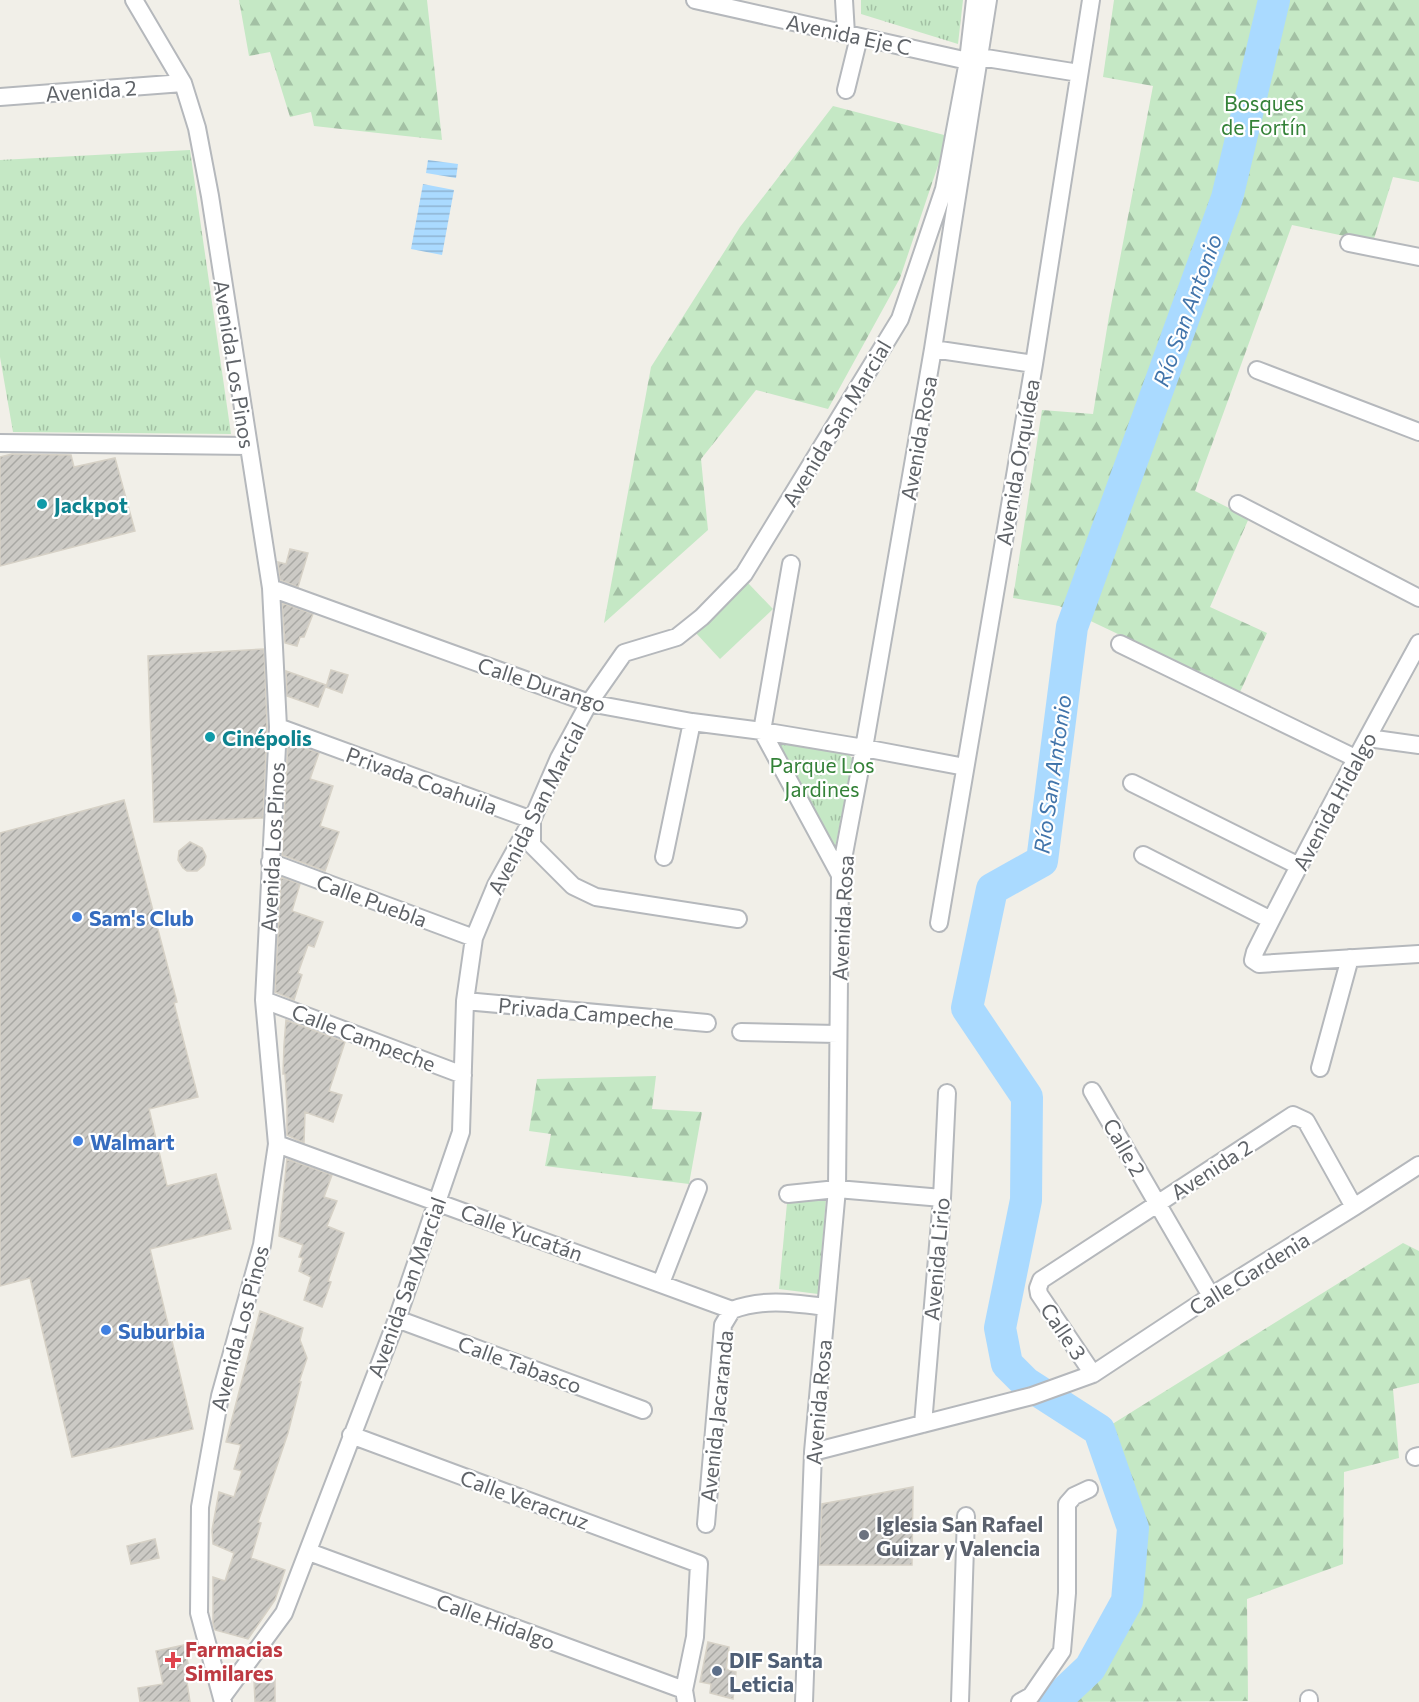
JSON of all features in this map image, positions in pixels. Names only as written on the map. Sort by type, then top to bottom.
[{"type":"street","name":"Avenida Los Pinos","points":[[134,0],[183,83],[196,128],[210,196],[271,588],[278,727],[264,1000],[277,1143],[262,1245],[220,1396],[200,1507],[199,1613],[223,1699]]},
{"type":"street","name":"Avenida Eje C","points":[[695,0],[733,4],[852,35],[974,59],[1080,73]]},
{"type":"street","points":[[844,0],[852,35],[846,90]]},
{"type":"street","name":"Avenida San Marcial","points":[[223,1699],[284,1613],[397,1319],[461,1132],[465,1001],[474,938],[495,885],[532,820],[559,758],[589,703],[624,652],[677,637],[702,617],[744,574],[900,319],[944,189],[974,59],[975,0]]},
{"type":"street","name":"Avenida Rosa","points":[[804,1702],[813,1452],[837,1189],[840,875],[933,349],[974,59],[988,0]]},
{"type":"street","name":"Avenida Orquídea","points":[[939,923],[1034,364],[1090,0]]},
{"type":"street","name":"Avenida 2","points":[[0,97],[183,83]]},
{"type":"street","points":[[1349,243],[1419,257]]},
{"type":"street","points":[[933,349],[1034,364]]},
{"type":"street","points":[[1257,370],[1419,432]]},
{"type":"street","points":[[0,443],[248,446]]},
{"type":"street","points":[[1238,504],[1419,598]]},
{"type":"street","points":[[791,564],[762,731],[840,875]]},
{"type":"street","name":"Calle Durango","points":[[271,588],[589,703],[965,767]]},
{"type":"street","name":"Avenida Hidalgo","points":[[1350,958],[1259,964],[1253,960],[1299,866],[1419,643]]},
{"type":"street","points":[[1120,644],[1356,758]]},
{"type":"street","points":[[664,857],[692,722]]},
{"type":"street","name":"Privada Coahuila","points":[[278,727],[532,820]]},
{"type":"street","points":[[1368,738],[1419,745]]},
{"type":"street","points":[[1132,783],[1299,866]]},
{"type":"street","points":[[532,820],[532,844],[573,886],[596,897],[738,919]]},
{"type":"street","points":[[1143,855],[1271,920]]},
{"type":"street","name":"Calle Puebla","points":[[270,862],[474,938]]},
{"type":"street","points":[[1320,1068],[1350,958],[1419,954]]},
{"type":"street","name":"Calle Campeche","points":[[264,1000],[463,1075]]},
{"type":"street","name":"Privada Campeche","points":[[465,1001],[707,1023]]},
{"type":"street","points":[[741,1032],[838,1034]]},
{"type":"street","name":"Calle 2","points":[[1092,1091],[1211,1296]]},
{"type":"street","name":"Avenida Lirio","points":[[923,1425],[942,1198],[947,1093]]},
{"type":"street","name":"Avenida 2","points":[[1038,1288],[1041,1280],[1293,1115],[1306,1121],[1354,1207]]},
{"type":"street","name":"Calle Yucatán","points":[[277,1143],[732,1310]]},
{"type":"street","name":"Calle Gardenia","points":[[923,1425],[1032,1396],[1085,1377],[1419,1165]]},
{"type":"street","points":[[661,1283],[698,1188]]},
{"type":"street","points":[[788,1194],[837,1189],[942,1198]]},
{"type":"street","name":"Calle 3","points":[[1038,1288],[1085,1377]]},
{"type":"street","points":[[732,1310],[777,1301],[826,1307]]},
{"type":"street","name":"Avenida Jacaranda","points":[[706,1524],[723,1325],[732,1310]]},
{"type":"street","name":"Calle Tabasco","points":[[397,1319],[643,1410]]},
{"type":"street","points":[[813,1452],[923,1425]]},
{"type":"street","name":"Calle Veracruz","points":[[351,1435],[699,1564],[695,1637],[685,1696]]},
{"type":"street","points":[[1026,1699],[1062,1652],[1067,1593],[1067,1504],[1074,1496],[1089,1489]]},
{"type":"street","points":[[960,1702],[966,1516]]},
{"type":"street","name":"Calle Hidalgo","points":[[309,1552],[685,1696]]},
{"type":"green space","points":[[239,0],[427,0],[442,140],[314,126],[311,112],[290,117],[270,52],[249,56]]},
{"type":"green space","points":[[861,0],[963,0],[958,44],[861,14]]},
{"type":"green space","name":"Bosques de Fortín","points":[[1114,0],[1419,0],[1419,182],[1393,177],[1373,242],[1292,225],[1195,491],[1249,518],[1210,607],[1267,633],[1240,692],[1059,606],[1013,598],[1042,410],[1093,414],[1109,316],[1153,86],[1103,77]]},
{"type":"green space","points":[[833,106],[948,136],[900,278],[828,409],[756,390],[701,459],[708,530],[604,623],[651,367],[740,227]]},
{"type":"green space","points":[[190,150],[231,434],[13,432],[0,357],[0,160]]},
{"type":"green space","points":[[748,583],[773,609],[720,659],[695,632]]},
{"type":"green space","name":"Parque Los Jardines","points":[[784,743],[847,753],[853,759],[835,848],[777,752]]},
{"type":"green space","points":[[656,1076],[652,1109],[702,1112],[689,1184],[545,1166],[551,1134],[529,1131],[537,1079]]},
{"type":"green space","points":[[826,1199],[818,1294],[779,1289],[787,1203]]},
{"type":"green space","points":[[1403,1243],[1419,1251],[1419,1383],[1393,1389],[1399,1458],[1344,1472],[1343,1564],[1247,1599],[1248,1701],[1046,1702],[1081,1663],[1118,1600],[1119,1530],[1092,1430],[1114,1423]]},
{"type":"water","points":[[428,160],[458,164],[456,178],[426,173]]},
{"type":"water","points":[[423,184],[454,190],[442,255],[411,249]]},
{"type":"building","name":"Jackpot","points":[[12,454],[71,455],[74,467],[115,458],[135,531],[0,566],[0,457]]},
{"type":"building","points":[[290,549],[308,553],[298,587],[280,580],[278,562],[286,564]]},
{"type":"building","points":[[282,603],[313,614],[304,637],[300,637],[297,646],[285,643]]},
{"type":"building","name":"Cinépolis","points":[[264,649],[267,727],[263,818],[154,822],[148,656]]},
{"type":"building","points":[[331,670],[348,675],[342,693],[326,687]]},
{"type":"building","points":[[286,671],[326,685],[318,707],[287,696]]},
{"type":"building","points":[[288,742],[319,753],[310,779],[333,786],[320,826],[339,832],[325,871],[282,855]]},
{"type":"building","points":[[124,800],[177,1002],[174,1003],[198,1097],[149,1109],[167,1186],[216,1174],[231,1229],[150,1249],[193,1429],[72,1457],[30,1278],[0,1286],[0,833]]},
{"type":"building","points":[[190,842],[202,848],[206,856],[204,865],[197,871],[187,871],[178,860],[179,851]]},
{"type":"building","points":[[281,877],[300,884],[292,911],[323,922],[314,947],[308,945],[298,973],[302,975],[294,1000],[275,992]]},
{"type":"building","points":[[286,1020],[345,1042],[329,1091],[342,1095],[333,1122],[305,1112],[304,1143],[287,1135],[285,1074],[283,1074]]},
{"type":"building","points":[[287,1159],[332,1175],[324,1197],[337,1201],[327,1226],[344,1233],[322,1307],[304,1300],[311,1277],[299,1271],[303,1258],[299,1257],[303,1245],[279,1236]]},
{"type":"building","points":[[260,1311],[303,1328],[300,1340],[307,1358],[299,1382],[301,1382],[288,1433],[258,1522],[261,1523],[251,1558],[285,1570],[275,1600],[248,1639],[215,1630],[213,1624],[213,1577],[225,1581],[234,1553],[213,1544],[212,1530],[219,1492],[234,1497],[242,1471],[234,1469],[241,1445],[226,1442]]},
{"type":"building","name":"Iglesia San Rafael Guizar y Valencia","points":[[913,1487],[912,1565],[819,1565],[822,1504]]},
{"type":"building","points":[[155,1539],[159,1558],[131,1564],[127,1546]]},
{"type":"building","name":"DIF Santa Leticia","points":[[708,1642],[729,1647],[726,1669],[736,1672],[733,1699],[710,1693],[711,1684],[700,1682]]},
{"type":"building","points":[[184,1645],[189,1668],[185,1669],[190,1702],[140,1702],[138,1688],[163,1684],[156,1651]]},
{"type":"building","points":[[275,1679],[275,1702],[255,1702],[254,1680]]},
{"type":"waterway","name":"Río San Antonio","points":[[1054,1702],[1090,1668],[1127,1601],[1133,1528],[1099,1430],[1026,1383],[1007,1364],[1000,1328],[1026,1200],[1027,1097],[967,1008],[992,889],[1042,861],[1072,627],[1227,198],[1274,0]]},
{"type":"place","name":"Jackpot","points":[[42,504]]},
{"type":"place","name":"Cinépolis","points":[[210,737]]},
{"type":"place","name":"Sam's Club","points":[[77,917]]},
{"type":"place","name":"Walmart","points":[[78,1141]]},
{"type":"place","name":"Suburbia","points":[[106,1330]]},
{"type":"place","name":"Iglesia San Rafael Guizar y Valencia","points":[[864,1535]]},
{"type":"place","name":"Farmacias Similares","points":[[173,1660]]},
{"type":"place","name":"DIF Santa Leticia","points":[[717,1671]]}]
